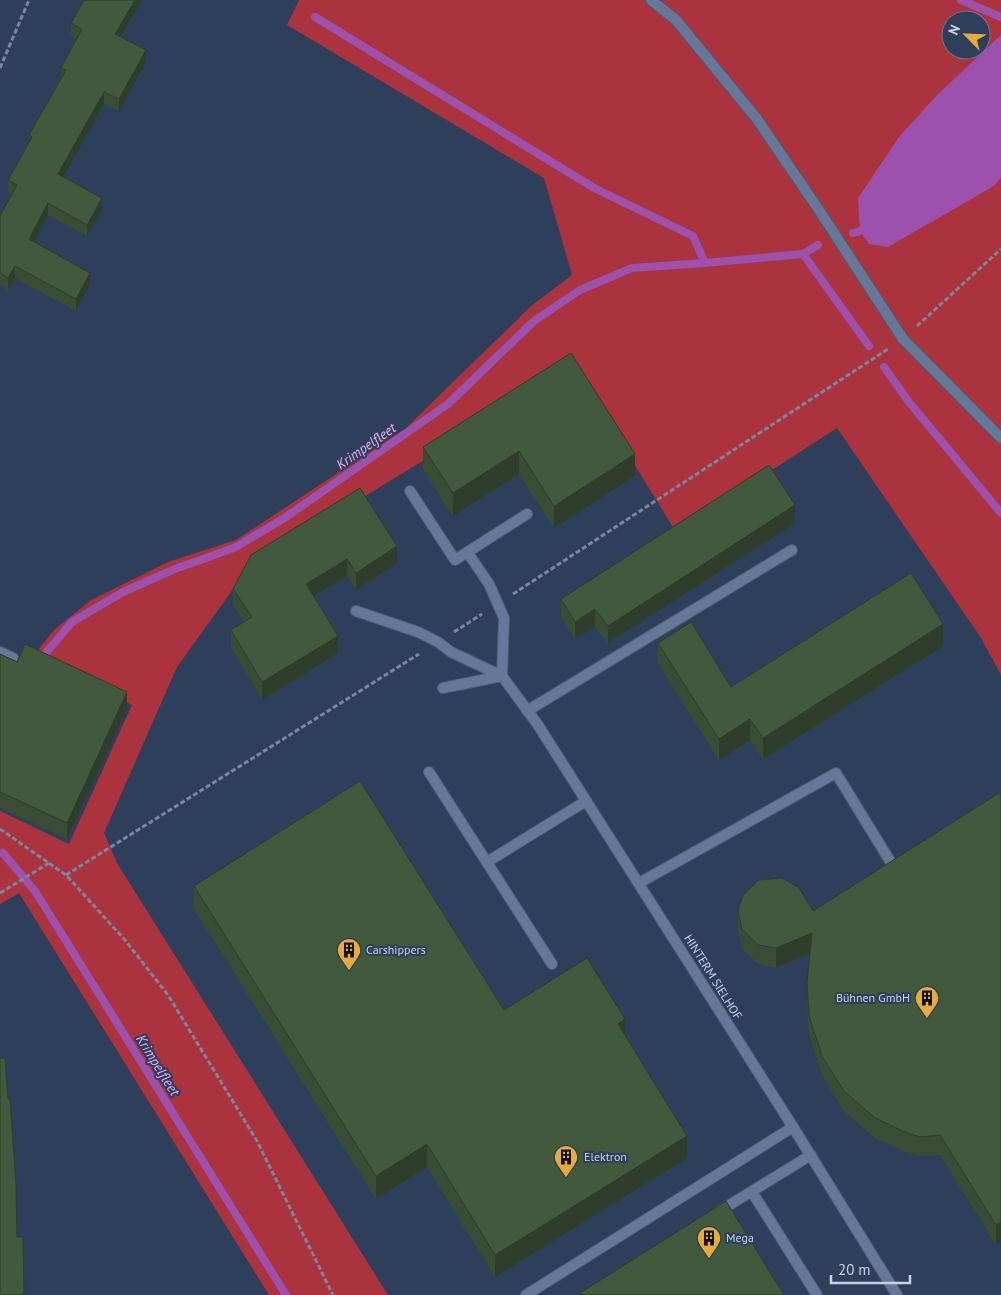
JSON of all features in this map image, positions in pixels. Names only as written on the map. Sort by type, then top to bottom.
[{"type":"street","points":[[651,0],[676,20],[757,119],[903,339],[1001,438]]},
{"type":"street","points":[[410,491],[455,560],[527,514]]},
{"type":"street","points":[[527,711],[792,550]]},
{"type":"street","points":[[468,553],[488,584],[504,618],[502,676]]},
{"type":"street","points":[[356,611],[418,632],[438,642],[451,652],[502,676]]},
{"type":"street","points":[[0,652],[13,658]]},
{"type":"street","points":[[443,688],[502,676]]},
{"type":"street","name":"HINTERM SIELHOF","points":[[502,676],[527,711],[639,884],[811,1155],[897,1295]]},
{"type":"street","points":[[429,772],[552,964]]},
{"type":"street","points":[[639,884],[836,774],[890,861]]},
{"type":"street","points":[[487,862],[586,801]]},
{"type":"street","points":[[526,1295],[793,1127]]},
{"type":"street","points":[[710,1218],[811,1155]]},
{"type":"street","points":[[752,1192],[817,1295]]},
{"type":"path","points":[[0,68],[29,0]]},
{"type":"path","points":[[66,876],[438,642],[903,339],[1001,249]]},
{"type":"path","points":[[0,829],[66,876],[125,940],[168,995],[257,1141],[333,1295]]},
{"type":"path","points":[[0,893],[49,863]]},
{"type":"shaded area","points":[[299,0],[1001,0],[1001,675],[981,638],[837,428],[676,532],[575,368],[249,567],[177,667],[104,833],[117,863],[388,1295],[269,1295],[19,893],[0,904],[0,811],[69,844],[132,705],[33,656],[54,630],[91,600],[168,562],[236,540],[406,428],[530,307],[572,275],[544,178],[287,25]]},
{"type":"shaded area","points":[[1001,35],[1001,178],[994,186],[888,247],[869,244],[860,231],[858,198],[899,137],[937,95],[974,60],[991,60],[991,44]]},
{"type":"building","points":[[84,0],[135,0],[115,34],[146,50],[119,99],[104,92],[58,174],[102,198],[87,225],[48,203],[29,239],[90,273],[76,299],[15,266],[8,278],[0,273],[0,216],[17,185],[8,180],[32,137],[29,135],[66,70],[61,68],[82,29],[71,23]]},
{"type":"building","points":[[571,353],[635,454],[554,506],[519,451],[453,493],[423,447]]},
{"type":"building","points":[[769,465],[795,505],[608,626],[595,609],[575,622],[561,599]]},
{"type":"building","points":[[360,488],[397,546],[356,573],[347,559],[306,584],[338,636],[262,682],[231,630],[252,617],[233,589],[251,555]]},
{"type":"building","points":[[911,573],[943,624],[763,738],[750,719],[719,739],[658,643],[691,622],[731,687]]},
{"type":"building","points":[[25,644],[127,692],[67,823],[0,792],[0,654],[17,662]]},
{"type":"building","points":[[360,781],[504,1010],[587,958],[625,1019],[618,1024],[687,1136],[495,1255],[427,1144],[376,1176],[194,886]]},
{"type":"building","points":[[999,793],[1001,796],[1001,1222],[996,1225],[940,1135],[920,1137],[905,1132],[875,1118],[844,1091],[822,1056],[809,1016],[807,982],[812,933],[776,948],[758,945],[742,929],[738,911],[743,895],[759,880],[782,878],[799,888],[813,911]]},
{"type":"building","points":[[0,1058],[5,1058],[8,1099],[10,1099],[16,1184],[17,1237],[23,1237],[24,1294],[21,1295],[0,1295]]},
{"type":"building","points":[[726,1201],[784,1295],[582,1295],[580,1293]]},
{"type":"waterway","points":[[961,0],[1001,17]]},
{"type":"waterway","points":[[315,17],[594,188],[693,236],[705,263],[803,254],[818,245]]},
{"type":"waterway","points":[[853,233],[860,231],[867,224]]},
{"type":"waterway","points":[[803,254],[869,346]]},
{"type":"waterway","name":"Krimpelfleet","points":[[39,661],[72,622],[123,592],[175,569],[234,548],[286,517],[448,404],[534,321],[580,290],[632,268],[705,263]]},
{"type":"waterway","points":[[884,367],[909,402],[1001,513]]},
{"type":"waterway","name":"Krimpelfleet","points":[[3,853],[35,891],[286,1295]]},
{"type":"place","name":"Carshippers","points":[[349,971]]},
{"type":"place","name":"Bühnen GmbH","points":[[927,1019]]},
{"type":"place","name":"Elektron","points":[[566,1178]]},
{"type":"place","name":"Mega","points":[[709,1259]]}]
